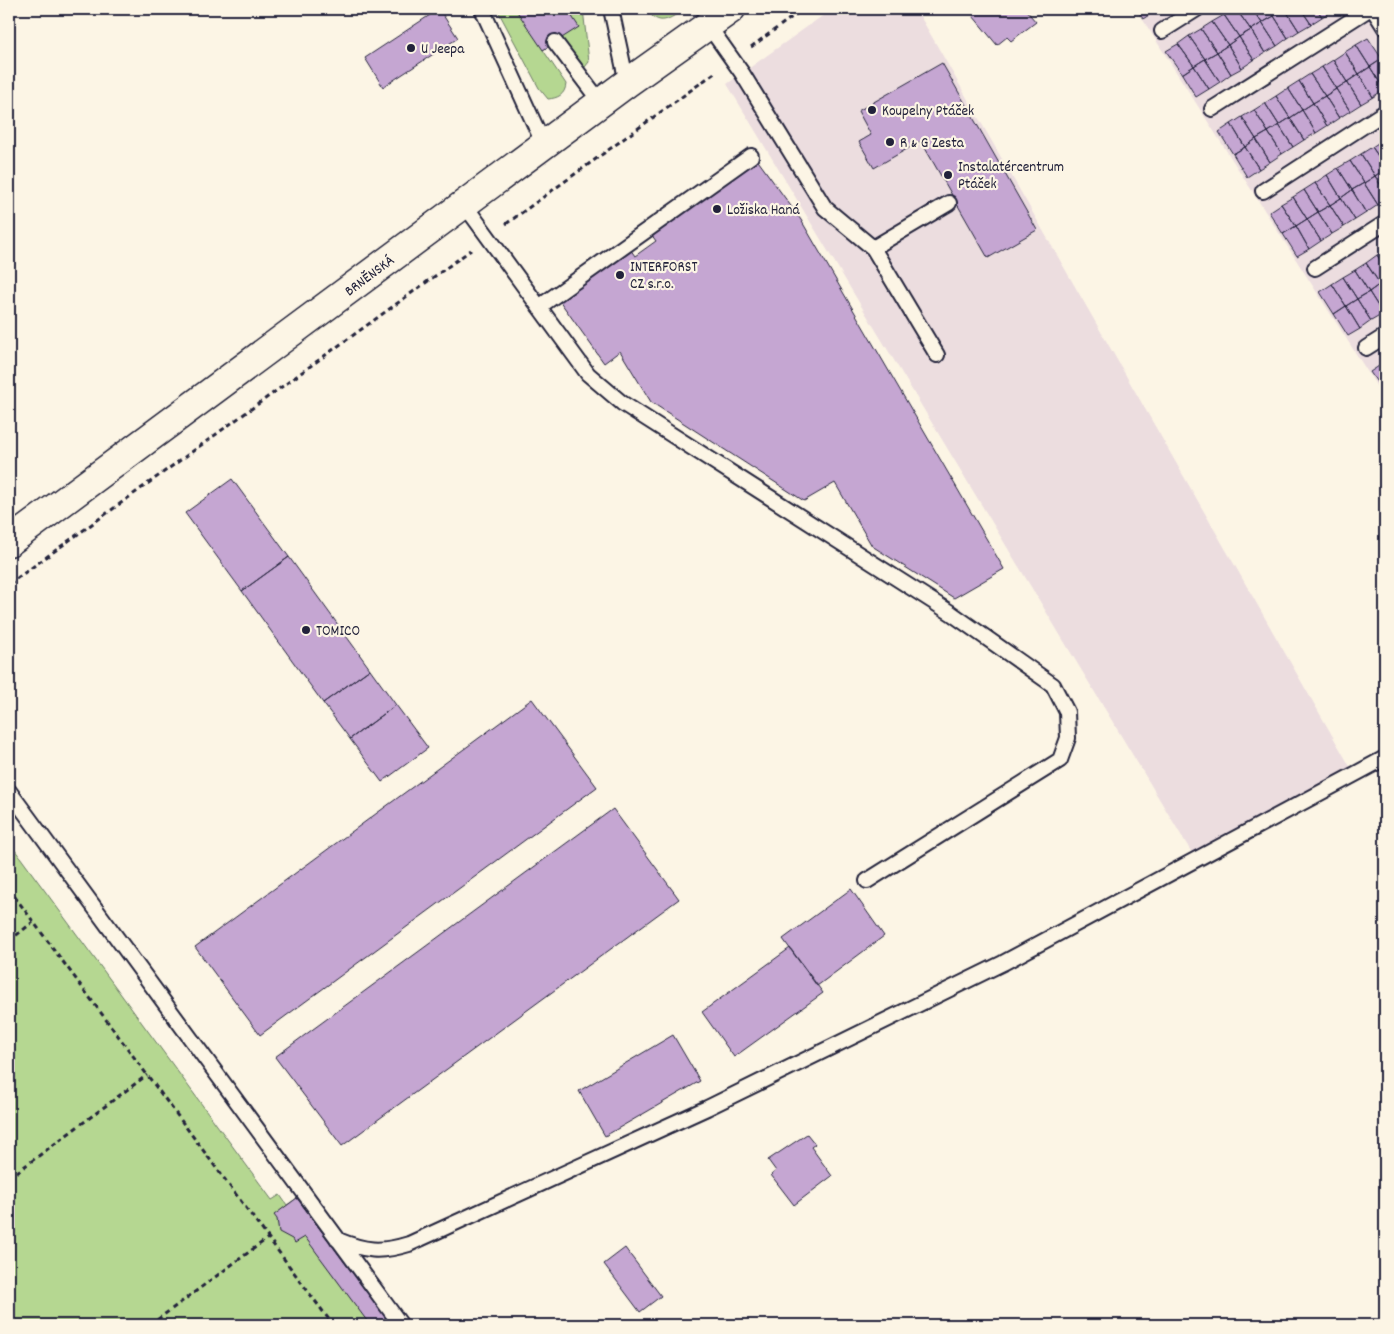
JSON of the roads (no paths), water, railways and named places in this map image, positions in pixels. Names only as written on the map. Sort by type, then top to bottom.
[{"type":"main road","name":"BRNĚNSKÁ","points":[[9,542],[627,83],[731,9]]},
{"type":"lane","points":[[482,9],[544,145]]},
{"type":"lane","points":[[611,9],[627,83]]},
{"type":"lane","points":[[1162,31],[1197,9]]},
{"type":"lane","points":[[1212,109],[1369,9]]},
{"type":"lane","points":[[1373,9],[1385,28]]},
{"type":"lane","points":[[708,26],[742,73],[825,208],[873,248],[937,355]]},
{"type":"lane","points":[[555,42],[601,103]]},
{"type":"lane","points":[[1263,192],[1385,112]]},
{"type":"lane","points":[[539,307],[751,156]]},
{"type":"lane","points":[[464,204],[588,374],[622,403],[951,613],[1053,685],[1067,712],[1068,738],[1060,760],[868,881]]},
{"type":"lane","points":[[873,248],[950,204]]},
{"type":"lane","points":[[1315,268],[1385,223]]},
{"type":"lane","points":[[1366,348],[1385,336]]},
{"type":"lane","points":[[338,1240],[362,1249],[374,1250],[386,1250],[409,1244],[706,1108],[1003,963],[1385,758]]},
{"type":"lane","points":[[9,791],[401,1325]]},
{"type":"place","name":"U Jeepa","points":[[411,48]]},
{"type":"place","name":"Koupelny Ptáček","points":[[872,110]]},
{"type":"place","name":"R & G Zesta","points":[[890,142]]},
{"type":"place","name":"Instalatércentrum Ptáček","points":[[948,175]]},
{"type":"place","name":"Ložiska Haná","points":[[717,209]]},
{"type":"place","name":"INTERFORST CZ s.r.o.","points":[[620,275]]},
{"type":"place","name":"TOMICO","points":[[306,630]]}]
